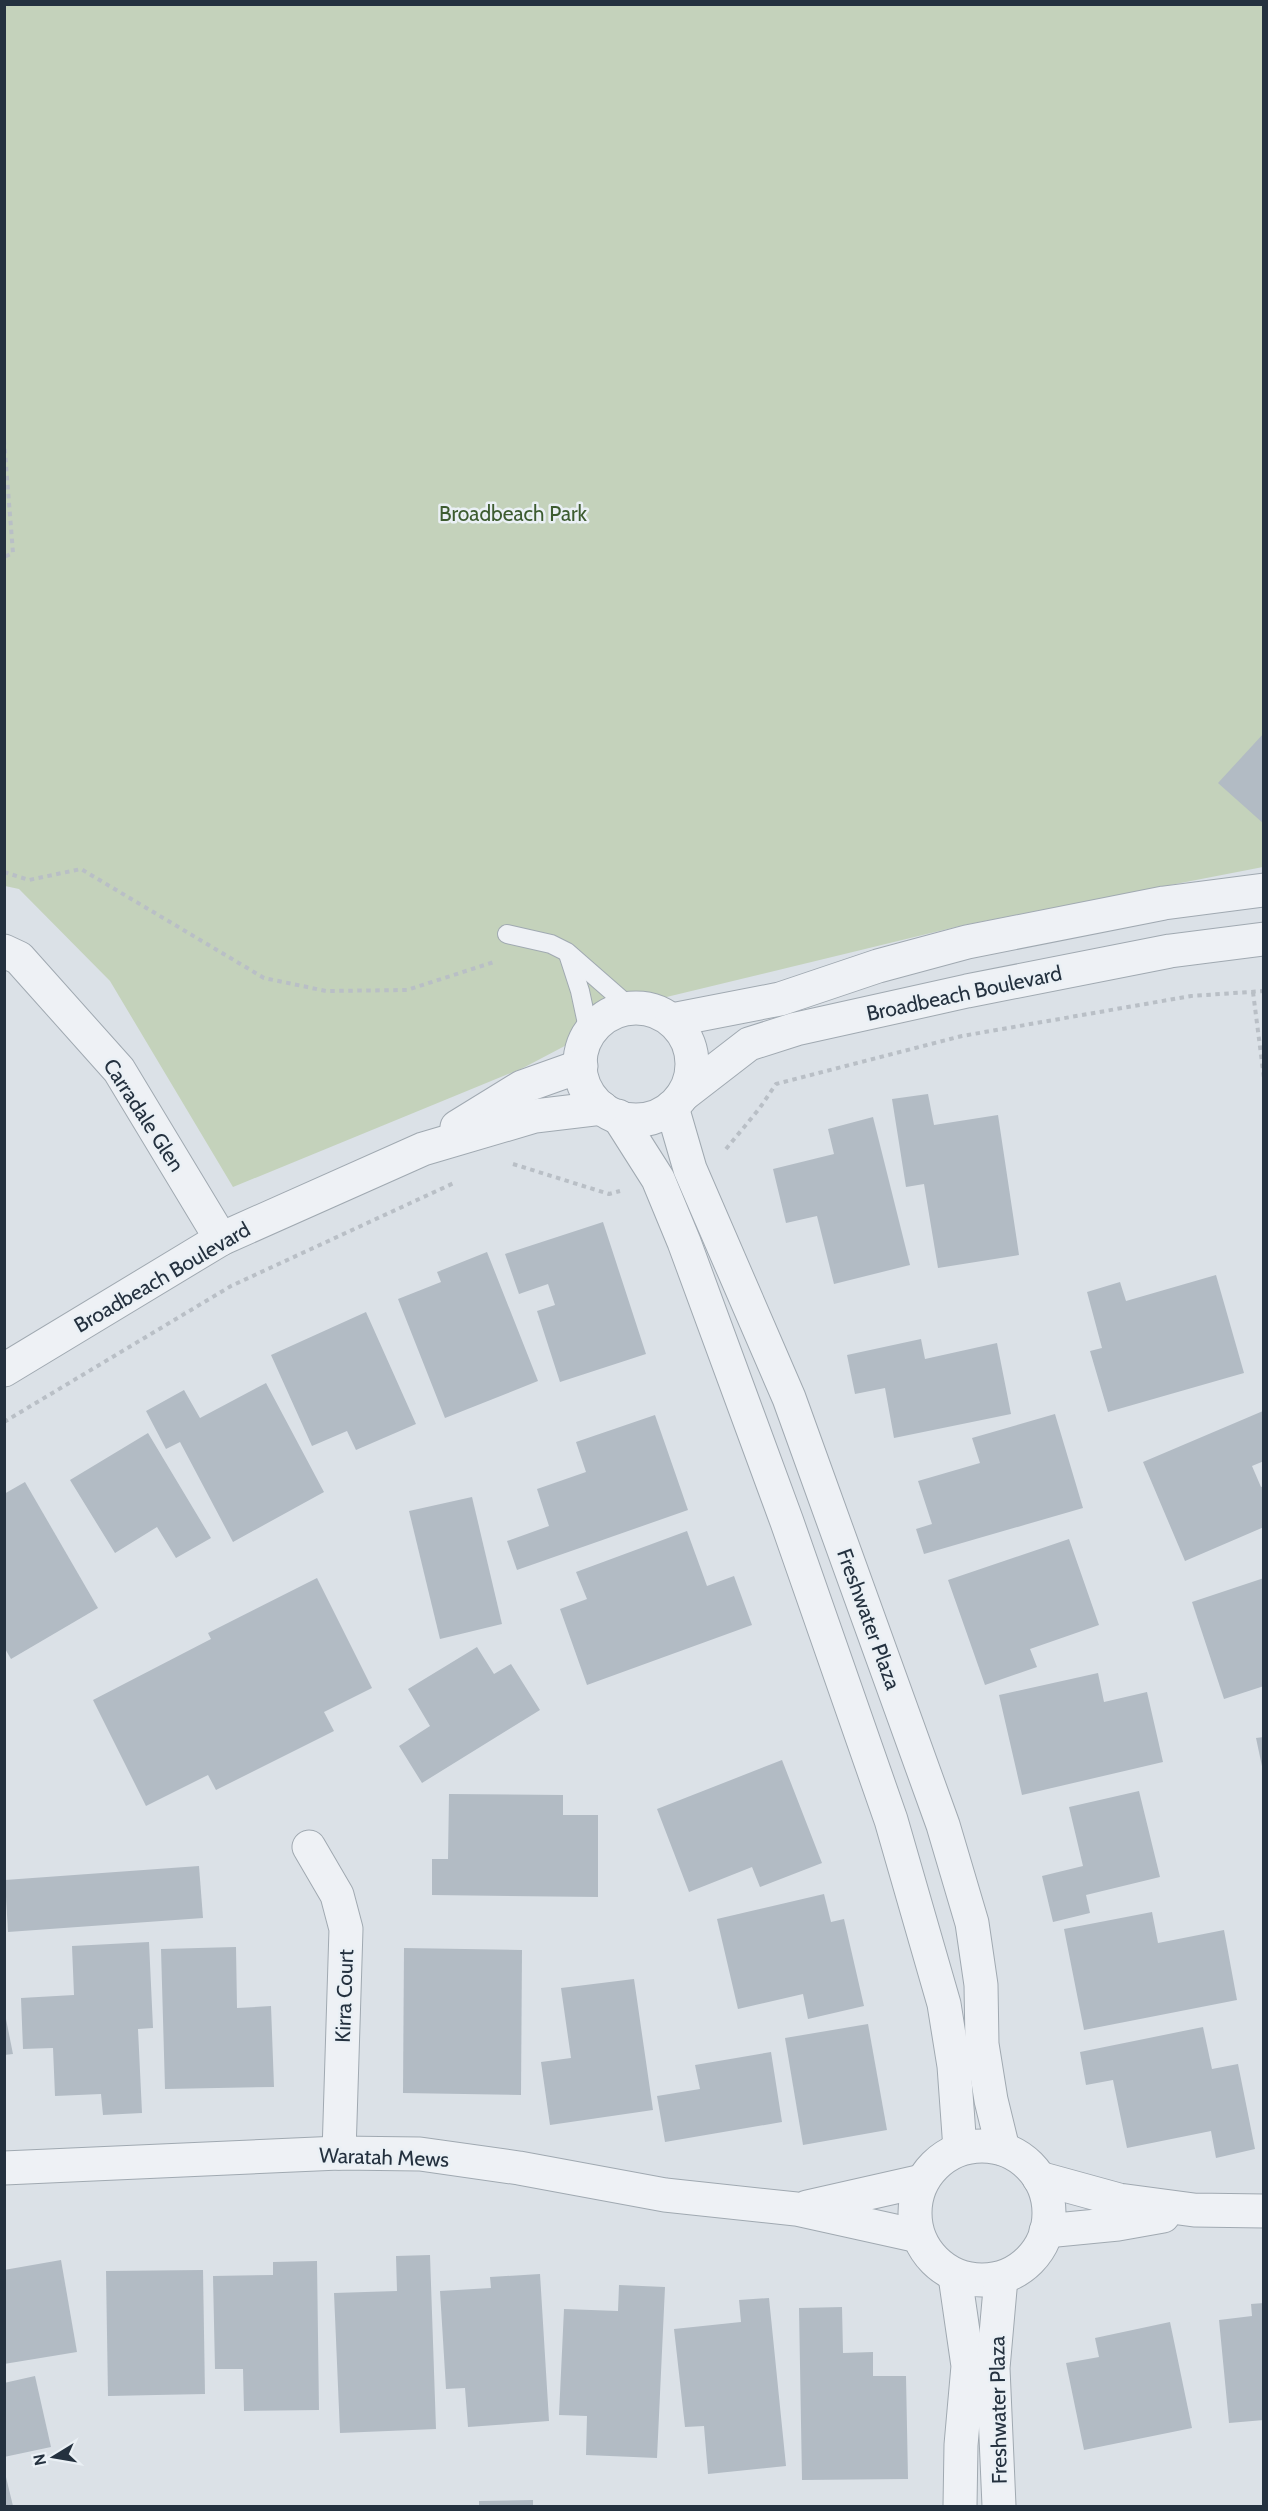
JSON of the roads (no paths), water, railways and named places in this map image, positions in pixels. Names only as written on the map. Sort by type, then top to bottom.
[{"type":"street","name":"Broadbeach Boulevard","points":[[672,1020],[780,999],[878,966],[967,942],[1164,903],[1263,890]]},
{"type":"street","name":"Broadbeach Boulevard","points":[[677,1101],[749,1044],[796,1029],[967,991],[1148,955],[1263,939]]},
{"type":"street","name":"Carradale Glen","points":[[4,951],[19,958],[119,1070],[221,1239]]},
{"type":"street","points":[[610,1112],[634,1119],[650,1118],[677,1101],[692,1069],[691,1051],[684,1034],[672,1020],[656,1011],[632,1008],[617,1011],[605,1018],[589,1034],[582,1049],[581,1066],[587,1089],[610,1112],[658,1179],[684,1242],[787,1522],[891,1820],[944,2004],[954,2066],[960,2150]]},
{"type":"street","name":"Broadbeach Boulevard","points":[[423,1149],[522,1087],[581,1066]]},
{"type":"street","name":"Freshwater Plaza","points":[[677,1101],[690,1169],[789,1398],[943,1825],[972,1923],[981,1985],[982,2044],[991,2100],[1003,2149]]},
{"type":"street","name":"Broadbeach Boulevard","points":[[4,1370],[221,1239],[423,1149],[535,1116],[610,1112]]},
{"type":"street","name":"Kirra Court","points":[[309,1847],[337,1895],[346,1929],[339,2153]]},
{"type":"street","points":[[981,2145],[1003,2149],[1023,2160],[1039,2178],[1048,2204],[1047,2231],[1039,2249],[1026,2264],[1001,2278],[978,2281],[955,2276],[933,2260],[918,2236],[914,2208],[922,2181],[938,2162],[960,2150],[981,2145]]},
{"type":"street","name":"Waratah Mews","points":[[4,2168],[339,2153],[420,2154],[519,2168],[664,2195],[796,2209],[918,2236]]},
{"type":"street","points":[[1039,2178],[1119,2200],[1194,2210],[1263,2211]]},
{"type":"street","name":"Waratah Mews","points":[[796,2209],[922,2181]]},
{"type":"street","points":[[1047,2231],[1118,2224],[1194,2210]]},
{"type":"street","name":"Freshwater Plaza","points":[[955,2276],[968,2366],[961,2445],[960,2506]]},
{"type":"street","name":"Freshwater Plaza","points":[[999,2506],[993,2367],[1001,2278]]},
{"type":"lane","points":[[507,934],[551,944],[567,952],[632,1008]]},
{"type":"lane","points":[[567,952],[580,991],[589,1034]]},
{"type":"park label","name":"Broadbeach Park","points":[[513,513]]}]
